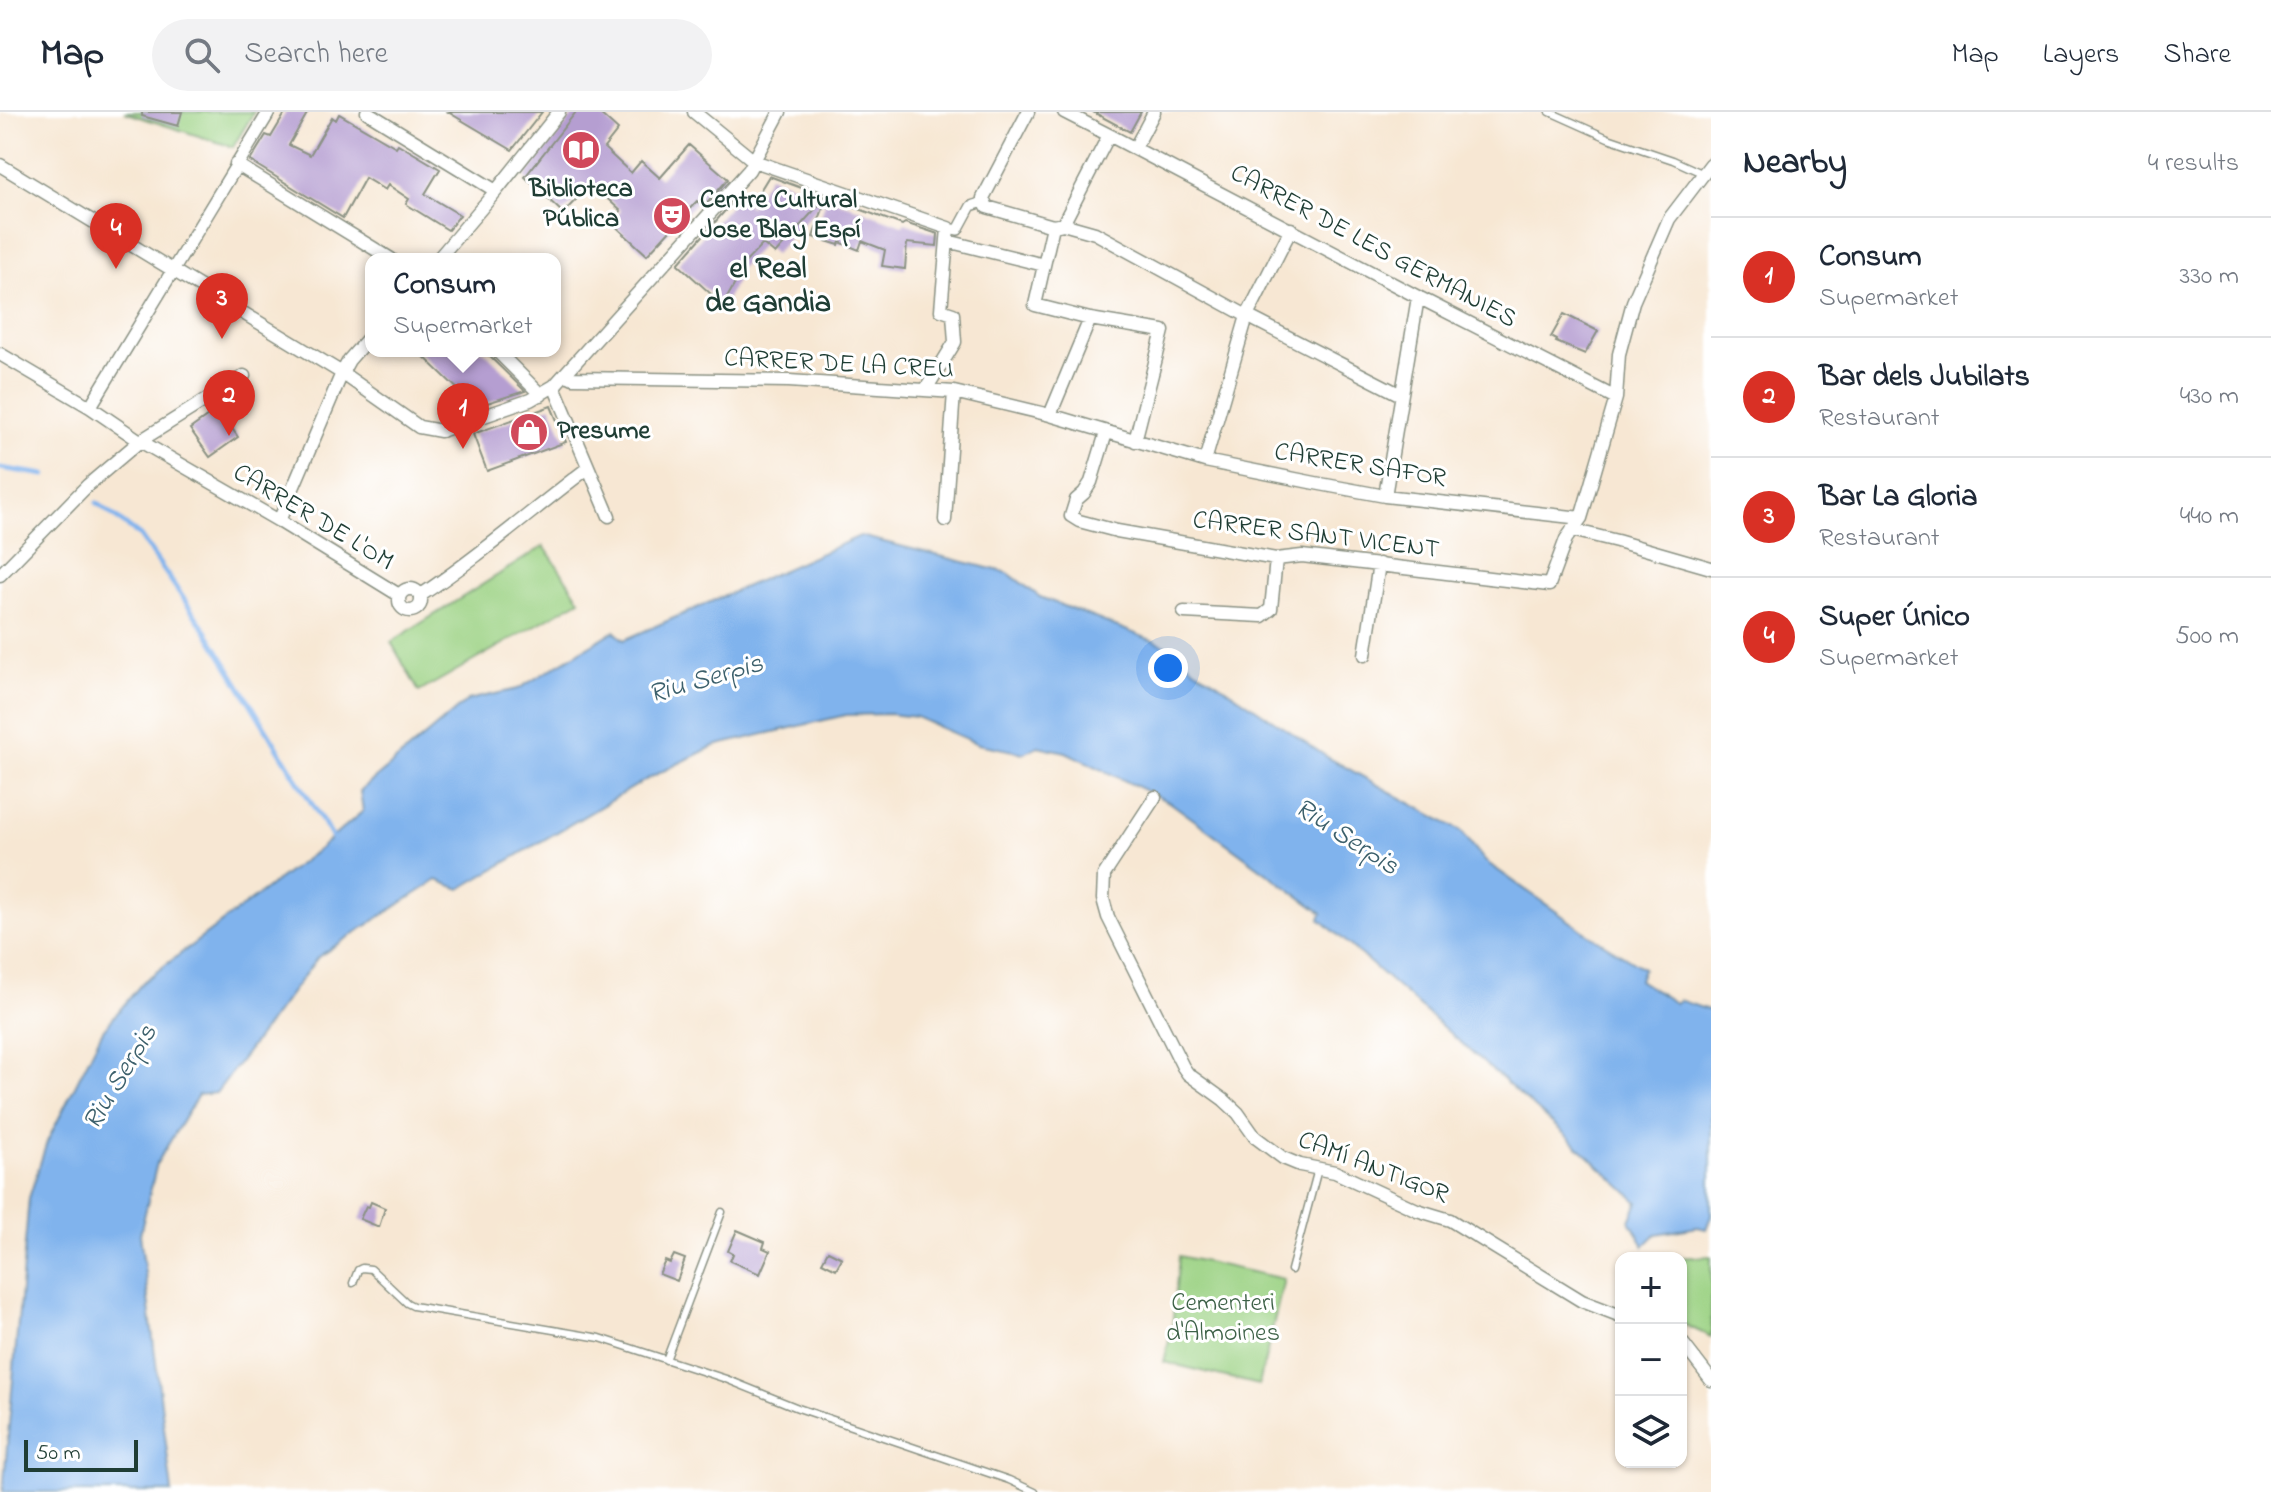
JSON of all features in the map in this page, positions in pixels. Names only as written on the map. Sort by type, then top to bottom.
[{"type":"street","points":[[90,407],[269,112]]},
{"type":"street","points":[[367,112],[496,191]]},
{"type":"street","points":[[443,253],[559,112]]},
{"type":"street","points":[[694,112],[754,161],[948,235],[1044,265]]},
{"type":"street","points":[[0,165],[342,373],[419,427],[441,431],[541,395],[554,386],[749,170],[780,112]]},
{"type":"street","points":[[1028,112],[983,198],[987,207],[1095,233],[1401,395]]},
{"type":"street","name":"CARRER DE LES GERMANIES","points":[[1064,112],[1090,118],[1109,135],[1616,398]]},
{"type":"street","points":[[1135,148],[1154,112]]},
{"type":"street","points":[[1109,135],[1058,225],[1044,265],[1035,305],[1090,319],[1163,331],[1135,441]]},
{"type":"street","points":[[236,164],[381,253]]},
{"type":"street","points":[[1707,169],[1669,219],[1633,302],[1619,354],[1616,398],[1581,518],[1572,530],[1711,568]]},
{"type":"street","points":[[948,235],[958,230],[971,206],[984,202]]},
{"type":"street","points":[[1205,461],[1247,316],[1291,229]]},
{"type":"street","points":[[926,389],[955,342],[953,314],[941,310],[948,235]]},
{"type":"street","points":[[1385,496],[1418,297]]},
{"type":"street","points":[[1050,415],[1090,319]]},
{"type":"street","points":[[279,521],[342,373],[365,342]]},
{"type":"street","name":"CARRER DE L'OM","points":[[0,354],[399,595],[405,589],[414,589],[421,595],[449,577],[588,468]]},
{"type":"street","points":[[503,357],[541,395]]},
{"type":"street","name":"CARRER DE LA CREU","points":[[565,374],[573,378],[789,381],[954,392],[1050,415],[1135,441]]},
{"type":"street","points":[[0,575],[88,485],[140,441],[244,376]]},
{"type":"street","points":[[554,386],[609,516]]},
{"type":"street","points":[[945,520],[954,392]]},
{"type":"street","name":"CARRER SANT VICENT","points":[[1106,433],[1091,482],[1073,507],[1071,516],[1117,531],[1276,559],[1302,556],[1549,585],[1572,530]]},
{"type":"street","name":"CARRER SAFOR","points":[[1135,441],[1205,461],[1385,496],[1581,518]]},
{"type":"street","points":[[1184,612],[1262,616],[1271,609],[1276,559]]},
{"type":"street","points":[[1365,655],[1379,564]]},
{"type":"street","name":"CAMÍ ANTIGOR","points":[[1155,797],[1104,875],[1103,899],[1108,917],[1188,1074],[1224,1100],[1255,1137],[1274,1153],[1300,1165],[1335,1172],[1417,1210],[1450,1220],[1582,1301],[1615,1314]]},
{"type":"street","points":[[1687,1349],[1711,1380]]},
{"type":"lane","points":[[1550,112],[1608,138],[1707,169]]},
{"type":"lane","points":[[1291,1270],[1318,1167]]},
{"type":"lane","points":[[666,1360],[722,1212]]},
{"type":"lane","points":[[353,1283],[358,1270],[366,1267],[413,1306],[600,1338],[726,1379],[798,1408],[1009,1480],[1035,1492]]},
{"type":"green space","points":[[124,112],[254,112],[233,147]]},
{"type":"green space","points":[[544,546],[580,600],[419,692],[391,642]]},
{"type":"green space","name":"Cementeri d'Almoines","points":[[1179,1256],[1284,1279],[1259,1385],[1164,1362],[1172,1328]]},
{"type":"green space","points":[[1711,1256],[1711,1337],[1687,1326],[1687,1257]]},
{"type":"water","name":"Riu Serpis","points":[[860,536],[1008,573],[1040,597],[1175,649],[1194,669],[1327,757],[1461,831],[1485,861],[1588,934],[1643,968],[1639,980],[1675,1003],[1679,1000],[1711,1011],[1711,1216],[1706,1229],[1698,1227],[1656,1234],[1644,1246],[1630,1221],[1638,1202],[1320,919],[1322,913],[1171,803],[1066,752],[1038,746],[1024,753],[978,744],[916,717],[846,715],[714,746],[651,777],[460,889],[437,880],[318,957],[216,1093],[198,1095],[157,1163],[140,1234],[172,1492],[3,1492],[29,1198],[47,1142],[103,1030],[143,982],[319,849],[363,811],[360,791],[468,700],[518,689],[614,631],[624,640]]},
{"type":"building","points":[[142,112],[182,112],[178,126],[142,116]]},
{"type":"building","points":[[286,112],[308,112],[289,145],[310,155],[332,117],[336,120],[339,114],[396,147],[398,144],[440,169],[425,194],[460,215],[448,230],[406,204],[409,199],[388,185],[385,190],[365,178],[343,218],[250,161],[266,135],[271,137]]},
{"type":"building","points":[[448,112],[542,112],[512,150]]},
{"type":"building","points":[[576,112],[598,112],[618,130],[604,148],[631,173],[641,161],[660,178],[689,145],[728,179],[704,207],[697,201],[647,255],[611,222],[621,211],[591,184],[563,213],[525,177]]},
{"type":"building","points":[[1093,112],[1141,112],[1130,132]]},
{"type":"building","points":[[769,176],[826,197],[775,254],[763,244],[738,270],[741,273],[723,305],[678,264],[738,196],[750,207]]},
{"type":"building","points":[[827,197],[902,225],[905,223],[938,234],[937,246],[907,243],[905,269],[882,266],[885,250],[862,241],[859,250],[840,242],[839,245],[813,237]]},
{"type":"building","points":[[1564,314],[1598,331],[1585,354],[1551,337]]},
{"type":"building","points":[[424,357],[490,357],[525,391],[478,406]]},
{"type":"building","points":[[551,406],[566,442],[487,471],[473,434]]},
{"type":"building","points":[[218,409],[238,437],[210,457],[190,429]]},
{"type":"building","points":[[371,1202],[385,1208],[379,1227],[360,1219]]},
{"type":"building","points":[[737,1230],[765,1242],[763,1248],[770,1251],[760,1274],[730,1261],[733,1254],[728,1251]]},
{"type":"building","points":[[828,1251],[842,1258],[836,1269],[822,1262]]},
{"type":"building","points":[[674,1255],[685,1259],[677,1281],[659,1274],[665,1261],[670,1263]]},
{"type":"waterway","points":[[0,468],[45,475]]},
{"type":"waterway","points":[[97,503],[140,536],[208,634],[336,843]]},
{"type":"place","name":"Biblioteca Pública","points":[[581,150]]},
{"type":"place","name":"Centre Cultural Jose Blay Espí","points":[[672,216]]},
{"type":"place","name":"Super Único","points":[[116,269]]},
{"type":"place","name":"Bar La Gloria","points":[[222,339]]},
{"type":"place","name":"Presume","points":[[529,432]]},
{"type":"place","name":"Bar dels Jubilats","points":[[229,436]]},
{"type":"place","name":"Consum","points":[[463,449]]},
{"type":"district","name":"el Real de Gandia","points":[[768,287]]}]
